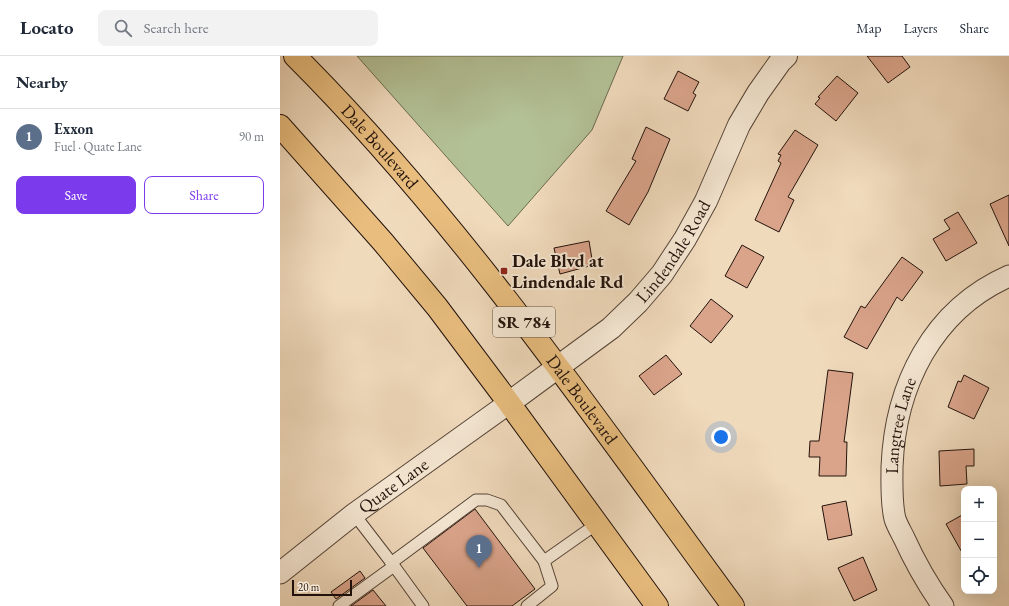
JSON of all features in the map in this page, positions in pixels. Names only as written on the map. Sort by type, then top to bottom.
[{"type":"main road","name":"Dale Boulevard","points":[[295,56],[354,116],[511,304],[732,606]]},
{"type":"main road","name":"SR 784","points":[[280,126],[388,248],[437,307],[657,606]]},
{"type":"street","name":"Lindendale Road","points":[[509,403],[610,328],[638,302],[662,274],[685,239],[706,201],[739,125],[758,93],[786,56]]},
{"type":"street","name":"Langtree Lane","points":[[944,606],[914,560],[895,519],[892,484],[893,457],[899,416],[907,389],[920,358],[933,337],[951,315],[964,304],[982,290],[1009,276]]},
{"type":"street","name":"Quate Lane","points":[[280,572],[354,514],[509,403]]},
{"type":"lane","points":[[339,606],[476,500],[487,500],[501,505],[544,561],[552,586],[526,606]]},
{"type":"lane","points":[[354,514],[423,606]]},
{"type":"lane","points":[[544,561],[598,524]]},
{"type":"green space","points":[[357,56],[623,56],[592,130],[508,226]]},
{"type":"building","points":[[867,56],[902,56],[910,67],[888,83]]},
{"type":"building","points":[[678,71],[699,82],[693,93],[696,95],[688,111],[664,99]]},
{"type":"building","points":[[837,76],[858,93],[836,121],[815,104],[820,98],[818,97]]},
{"type":"building","points":[[646,127],[670,139],[648,192],[629,225],[606,211],[636,161],[632,159]]},
{"type":"building","points":[[795,130],[818,145],[788,197],[794,200],[779,232],[755,220],[781,163],[778,161],[781,155],[778,154]]},
{"type":"building","points":[[1009,195],[1009,246],[990,204]]},
{"type":"building","points":[[958,212],[977,243],[946,261],[933,239],[950,229],[944,220]]},
{"type":"building","points":[[589,241],[593,265],[560,274],[554,248]]},
{"type":"building","points":[[742,245],[764,257],[747,288],[725,276]]},
{"type":"building","points":[[902,257],[923,272],[902,301],[897,297],[867,349],[844,337],[861,306],[865,308]]},
{"type":"building","points":[[711,299],[733,316],[711,343],[690,326]]},
{"type":"building","points":[[666,355],[682,374],[654,395],[639,376]]},
{"type":"building","points":[[828,370],[853,373],[844,442],[847,442],[846,476],[819,476],[820,457],[809,457],[810,441],[819,441]]},
{"type":"building","points":[[964,375],[989,388],[974,419],[948,407],[958,381],[961,382]]},
{"type":"building","points":[[974,449],[974,466],[966,466],[967,484],[940,486],[939,451]]},
{"type":"building","points":[[846,501],[852,535],[828,540],[822,506]]},
{"type":"building","points":[[475,509],[535,589],[512,606],[467,606],[423,548]]},
{"type":"building","points":[[961,516],[961,551],[946,524]]},
{"type":"building","points":[[863,557],[877,590],[854,601],[838,568]]},
{"type":"building","points":[[360,571],[365,578],[336,599],[331,592]]},
{"type":"building","points":[[373,590],[386,606],[351,606]]},
{"type":"place","name":"Dale Blvd at Lindendale Rd","points":[[504,271]]},
{"type":"place","name":"Exxon","points":[[479,568]]}]
